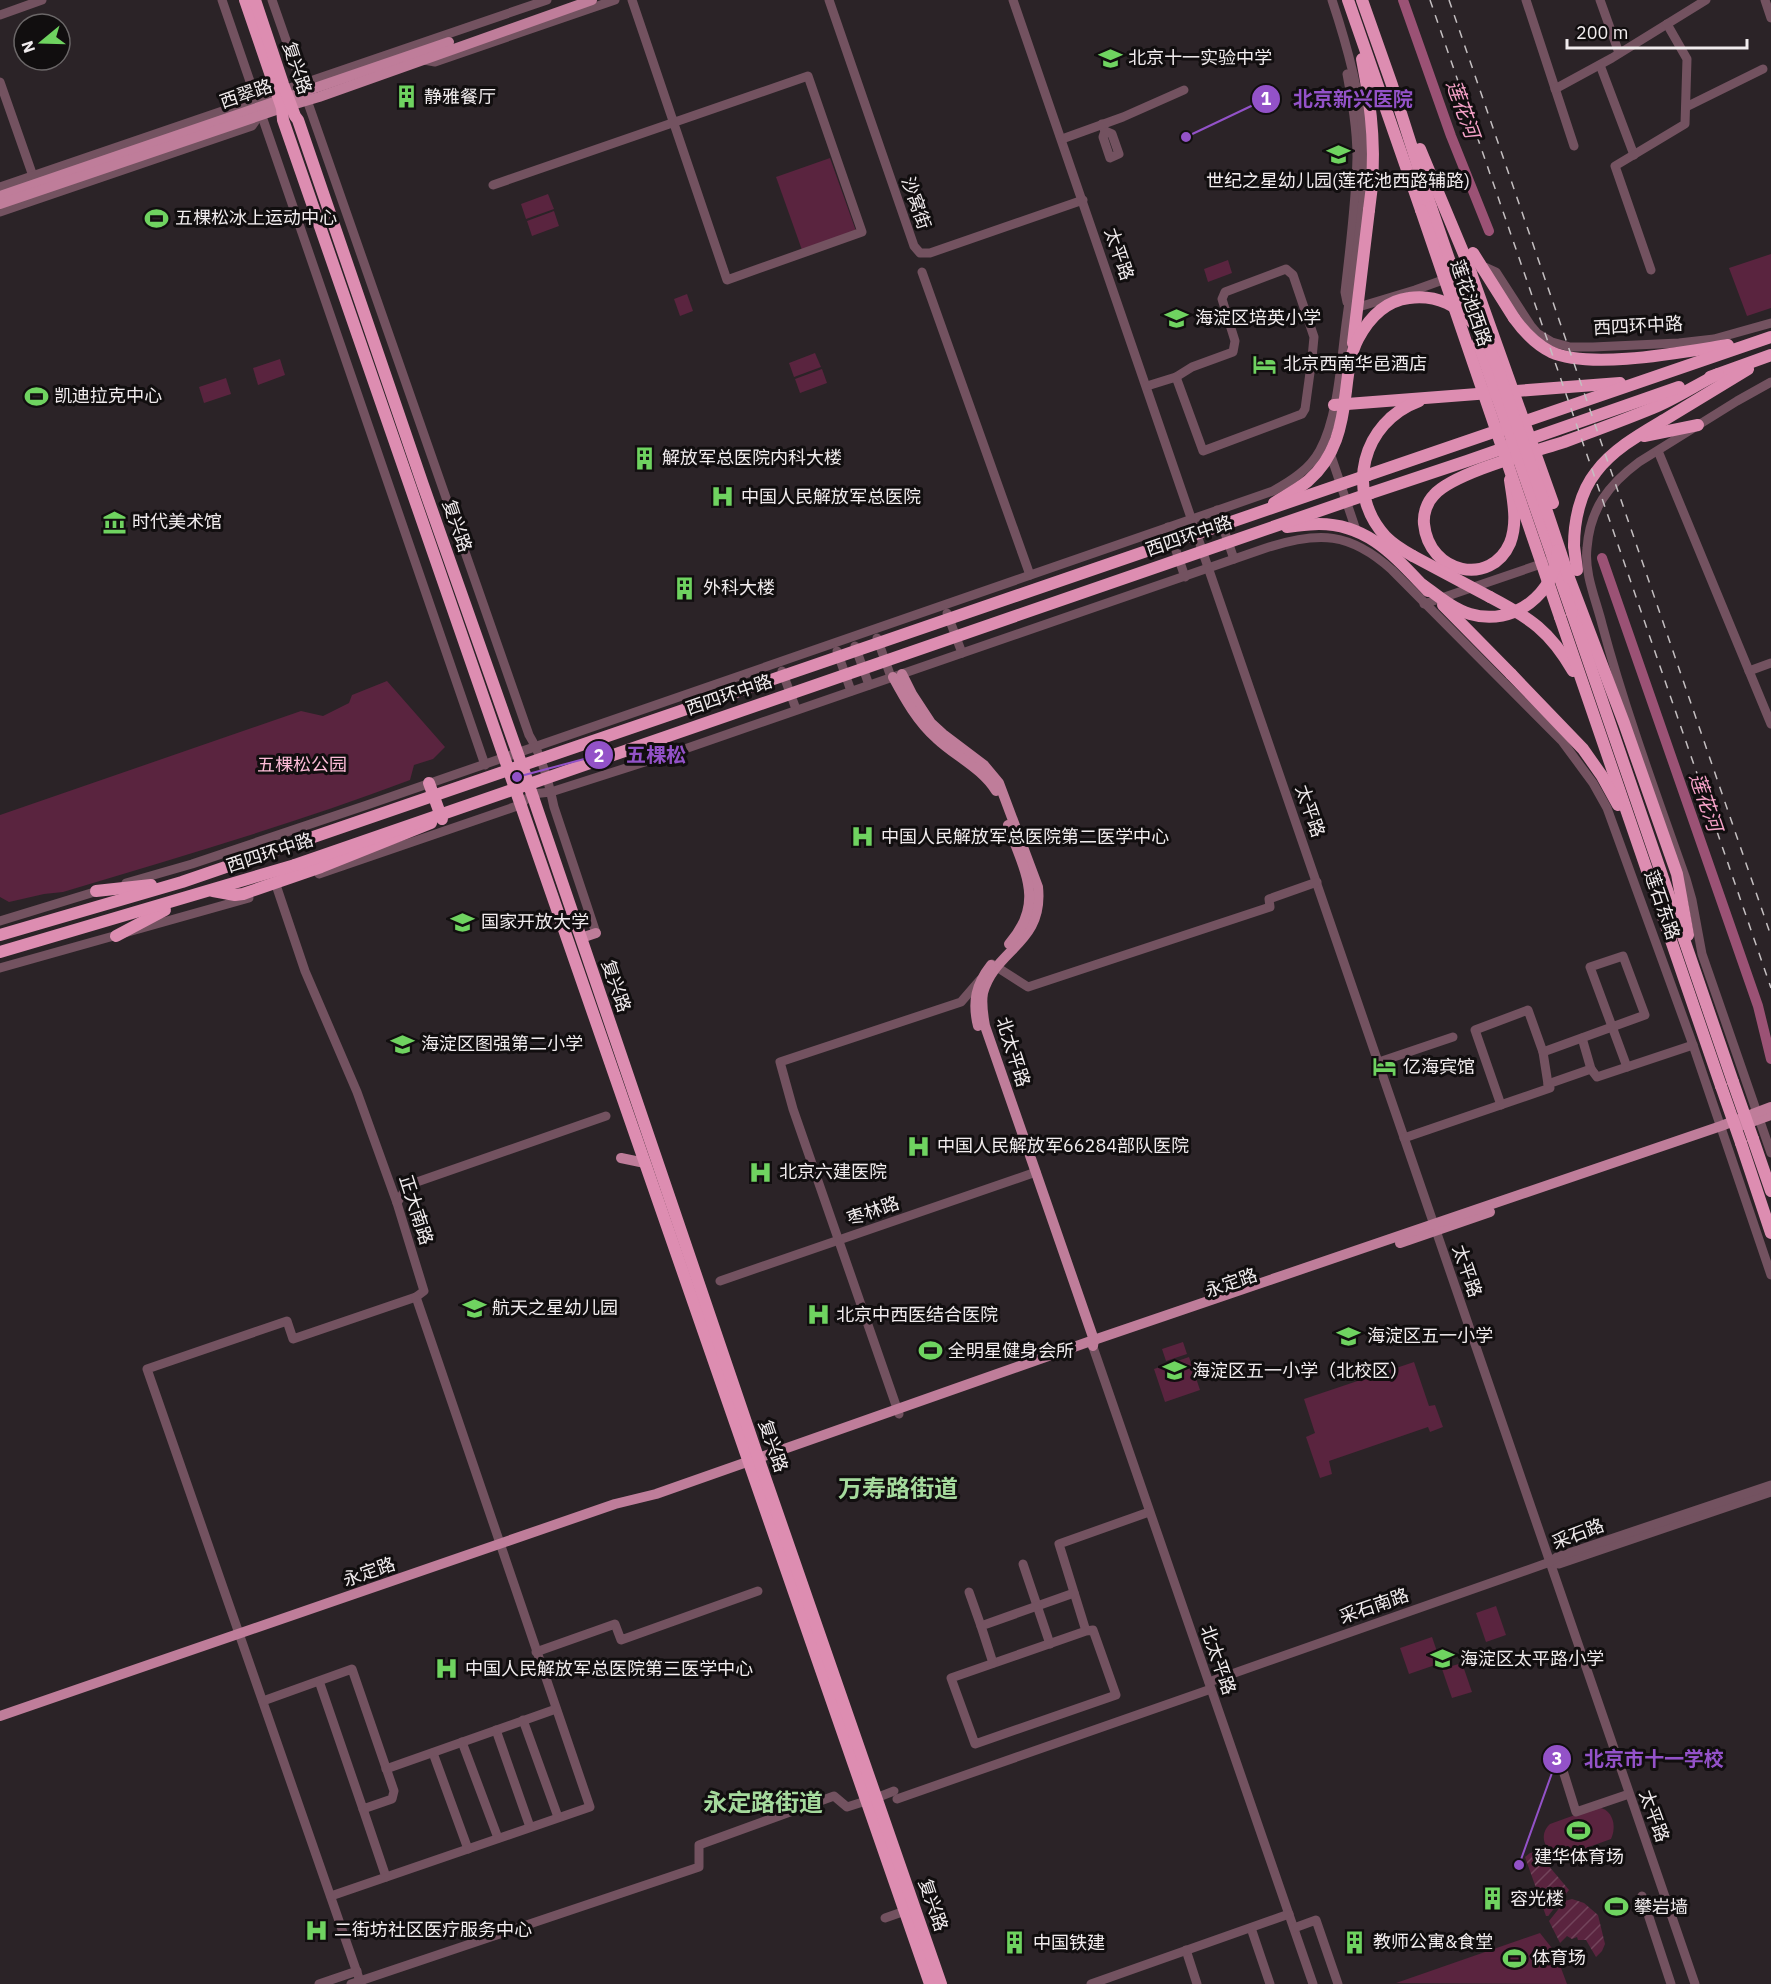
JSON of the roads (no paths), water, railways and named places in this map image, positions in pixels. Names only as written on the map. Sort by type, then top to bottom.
[{"type":"highway","name":"复兴路","points":[[245,0],[283,98],[298,120],[415,463],[532,794],[871,1799],[941,1984]]},
{"type":"highway","name":"复兴路","points":[[255,0],[283,98],[283,120],[645,1163],[756,1460]]},
{"type":"highway","name":"莲花池西路","points":[[1362,0],[1392,85],[1426,208],[1507,461],[1566,615]]},
{"type":"highway","name":"莲花池西路","points":[[1350,5],[1426,208],[1566,615]]},
{"type":"highway","points":[[1255,515],[1318,472],[1341,429],[1346,359],[1370,210],[1374,155],[1369,94],[1350,5]]},
{"type":"highway","points":[[1392,85],[1447,213],[1470,256],[1514,318],[1536,343],[1550,351],[1580,359],[1611,360],[1694,351],[1766,338]]},
{"type":"highway","points":[[1423,585],[1454,607],[1470,614],[1488,617],[1502,616],[1514,612],[1535,599],[1551,579],[1558,563],[1558,527],[1545,478],[1470,256]]},
{"type":"highway","points":[[1346,359],[1372,318],[1382,308],[1394,302],[1418,297],[1430,297],[1454,307],[1466,316],[1486,342],[1573,574],[1592,639],[1677,874],[1691,960]]},
{"type":"highway","points":[[1334,405],[1595,386],[1646,380],[1766,338]]},
{"type":"highway","points":[[1611,360],[1678,343]]},
{"type":"highway","points":[[1507,461],[1515,516],[1512,536],[1506,550],[1497,560],[1485,567],[1468,570],[1452,567],[1440,560],[1431,549],[1425,536],[1424,519],[1427,506],[1439,489],[1469,467],[1567,440],[1656,407],[1718,374],[1769,356]]},
{"type":"highway","points":[[1573,574],[1580,548],[1575,525],[1584,494],[1595,473],[1626,444],[1769,356]]},
{"type":"highway","name":"西四环中路","points":[[0,934],[182,882],[1646,380]]},
{"type":"highway","points":[[1435,397],[1404,408],[1381,428],[1372,441],[1363,471],[1366,501],[1378,528],[1388,539],[1413,556],[1522,614],[1541,628],[1567,661],[1587,697]]},
{"type":"highway","points":[[1626,444],[1648,434],[1698,425]]},
{"type":"highway","name":"西四环中路","points":[[0,952],[295,865],[1371,493],[1469,467]]},
{"type":"highway","points":[[1262,530],[1318,524],[1341,525],[1358,530],[1376,541],[1423,585],[1583,749],[1602,776],[1634,836]]},
{"type":"highway","name":"莲石东路","points":[[1566,615],[1587,697],[1634,836],[1727,1084]]},
{"type":"highway","name":"莲石东路","points":[[1566,615],[1691,960],[1727,1084]]},
{"type":"highway","points":[[429,783],[442,819]]},
{"type":"highway","points":[[213,891],[243,894],[321,867],[442,819],[518,800],[532,794]]},
{"type":"highway","points":[[96,891],[182,882]]},
{"type":"highway","points":[[116,936],[189,898]]},
{"type":"highway","points":[[1727,1084],[1747,1141],[1771,1233]]},
{"type":"highway","points":[[1747,1141],[1771,1191]]},
{"type":"highway","name":"复兴路","points":[[871,1799],[904,1911],[930,1984]]},
{"type":"main road","name":"西翠路","points":[[304,92],[571,0]]},
{"type":"main road","name":"西翠路","points":[[0,196],[259,109],[283,98],[424,60],[443,51],[592,0]]},
{"type":"main road","name":"西翠路","points":[[0,204],[35,184]]},
{"type":"main road","name":"北太平路","points":[[895,676],[912,694],[932,723],[984,765],[999,783],[1038,887],[1039,903],[1032,926],[1025,937],[982,978],[976,994],[976,1019],[1033,1173]]},
{"type":"main road","points":[[581,938],[596,933]]},
{"type":"main road","name":"北太平路","points":[[994,966],[983,995],[985,1026],[1091,1343]]},
{"type":"main road","points":[[1758,1116],[1771,1107]]},
{"type":"main road","points":[[1758,1116],[1771,1115]]},
{"type":"main road","name":"永定路","points":[[0,1716],[615,1504],[656,1494],[1758,1116]]},
{"type":"main road","points":[[621,1158],[645,1163]]},
{"type":"street","points":[[222,0],[484,765]]},
{"type":"street","name":"复兴路","points":[[272,0],[525,724],[536,746],[551,792]]},
{"type":"street","points":[[283,98],[547,0]]},
{"type":"street","points":[[424,60],[435,62],[615,0]]},
{"type":"street","points":[[493,185],[674,123],[808,76],[862,232],[727,280],[674,123],[632,0]]},
{"type":"street","name":"沙窝街","points":[[829,0],[914,246],[920,253],[930,253],[1083,200]]},
{"type":"street","name":"太平路","points":[[1013,0],[1695,1984]]},
{"type":"street","points":[[1326,0],[1347,75],[1355,130],[1355,196],[1345,292],[1348,310]]},
{"type":"street","points":[[1332,0],[1358,96],[1365,154],[1363,198],[1348,310]]},
{"type":"street","points":[[1526,0],[1574,146]]},
{"type":"street","points":[[1600,0],[1619,53]]},
{"type":"street","points":[[1556,89],[1667,24],[1692,4],[1706,0]]},
{"type":"street","points":[[1765,0],[1771,18]]},
{"type":"street","points":[[0,15],[39,3]]},
{"type":"street","points":[[0,20],[39,3]]},
{"type":"street","points":[[1651,270],[1615,166],[1685,124],[1687,59],[1667,24]]},
{"type":"street","points":[[1600,65],[1634,155]]},
{"type":"street","points":[[1686,107],[1762,69]]},
{"type":"street","points":[[0,82],[35,184]]},
{"type":"street","points":[[1062,139],[1103,128],[1184,90]]},
{"type":"street","points":[[0,187],[35,184],[259,109]]},
{"type":"street","points":[[0,212],[252,126],[259,109]]},
{"type":"street","name":"西四环中路","points":[[2,919],[192,864],[1273,491],[1292,480],[1311,463],[1325,439],[1346,359],[1348,310],[1415,290],[1473,268],[1485,267],[1496,272],[1500,277],[1530,326],[1537,333],[1552,342],[1570,347],[1678,343],[1714,339],[1771,323]]},
{"type":"street","points":[[1147,386],[1233,352],[1235,341],[1222,299],[1225,292],[1286,269],[1293,275],[1314,337],[1305,409],[1302,414],[1203,451],[1176,376]]},
{"type":"street","points":[[922,272],[1030,575]]},
{"type":"street","points":[[1312,358],[1346,359]]},
{"type":"street","points":[[1425,604],[1580,548],[1605,493],[1624,473],[1698,425],[1771,382]]},
{"type":"street","points":[[1325,439],[1362,547]]},
{"type":"street","points":[[1658,451],[1771,724]]},
{"type":"street","points":[[1217,510],[1234,559]]},
{"type":"street","points":[[1168,527],[1185,577]]},
{"type":"street","name":"西四环中路","points":[[532,794],[551,792],[676,752],[1294,539],[1323,536],[1362,547],[1392,570],[1425,604]]},
{"type":"street","name":"莲石东路","points":[[1580,548],[1617,680],[1686,879],[1702,954],[1771,1154]]},
{"type":"street","name":"莲石东路","points":[[1425,604],[1562,741],[1593,783],[1607,808],[1693,1045],[1771,1275]]},
{"type":"street","points":[[944,606],[962,653]]},
{"type":"street","points":[[874,630],[895,676]]},
{"type":"street","points":[[852,638],[869,685]]},
{"type":"street","points":[[834,644],[851,691]]},
{"type":"street","points":[[779,663],[796,709]]},
{"type":"street","points":[[1749,671],[1771,663]]},
{"type":"street","points":[[551,792],[596,933]]},
{"type":"street","name":"西四环中路","points":[[0,968],[198,913],[277,888],[518,800]]},
{"type":"street","points":[[994,966],[1028,987],[1270,907],[1269,899],[1317,882]]},
{"type":"street","name":"正大南路","points":[[277,888],[305,971],[357,1092],[397,1203],[424,1291],[416,1297],[590,1807],[558,1817]]},
{"type":"street","points":[[1543,1052],[1582,1038],[1612,1027],[1645,1015],[1623,956],[1590,967],[1612,1027],[1627,1067]]},
{"type":"street","points":[[898,1411],[793,1109],[780,1062],[961,1002],[982,978]]},
{"type":"street","points":[[1404,1138],[1501,1105],[1550,1088],[1543,1052],[1528,1010],[1475,1030],[1501,1105]]},
{"type":"street","points":[[1379,1062],[1454,1037]]},
{"type":"street","points":[[1582,1038],[1597,1077],[1693,1045]]},
{"type":"street","points":[[1548,1084],[1592,1068]]},
{"type":"street","points":[[397,1203],[405,1190],[414,1184],[606,1116]]},
{"type":"street","name":"枣林路","points":[[720,1281],[1033,1173]]},
{"type":"street","points":[[416,1297],[293,1339],[287,1321],[147,1368],[357,1971],[358,1983],[699,1868],[699,1845],[834,1796],[847,1807],[871,1799]]},
{"type":"street","name":"北太平路","points":[[1091,1343],[1313,1984]]},
{"type":"street","name":"采石路","points":[[1550,1562],[1557,1557],[1771,1485]]},
{"type":"street","name":"采石路","points":[[1550,1562],[1558,1564],[1771,1492]]},
{"type":"street","points":[[1086,1631],[1059,1544],[1149,1512]]},
{"type":"street","name":"采石南路","points":[[871,1799],[896,1795],[1550,1562]]},
{"type":"street","points":[[1023,1564],[1050,1644]]},
{"type":"street","points":[[536,1652],[615,1624],[621,1640],[758,1591]]},
{"type":"street","points":[[969,1592],[993,1663]]},
{"type":"street","points":[[981,1626],[1074,1593]]},
{"type":"street","points":[[1093,1630],[1116,1695],[975,1744],[951,1678],[1086,1631],[1093,1630]]},
{"type":"street","points":[[263,1701],[352,1669],[394,1791],[392,1799],[363,1809]]},
{"type":"street","points":[[319,1681],[386,1877]]},
{"type":"street","points":[[386,1769],[556,1709]]},
{"type":"street","points":[[331,1896],[558,1817],[523,1720]]},
{"type":"street","points":[[496,1730],[530,1827]]},
{"type":"street","points":[[462,1742],[498,1838]]},
{"type":"street","points":[[433,1753],[468,1849]]},
{"type":"street","points":[[1560,1761],[1576,1812],[1629,1794]]},
{"type":"street","points":[[1642,1896],[1671,1984]]},
{"type":"street","points":[[885,1918],[904,1911]]},
{"type":"street","points":[[1091,1984],[1289,1914]]},
{"type":"street","points":[[1294,1928],[1316,1920],[1338,1984]]},
{"type":"street","points":[[1251,1928],[1270,1984]]},
{"type":"street","points":[[1186,1950],[1197,1984]]},
{"type":"street","points":[[319,1984],[357,1971]]},
{"type":"waterway","name":"莲花河","points":[[1403,0],[1451,136],[1489,231]]},
{"type":"waterway","name":"莲花河","points":[[1602,558],[1758,1006],[1771,1059]]},
{"type":"railway","points":[[1430,0],[1771,988]]},
{"type":"railway","points":[[1449,0],[1771,936]]},
{"type":"place","name":"北京十一实验中学","points":[[1110,58]]},
{"type":"place","name":"静雅餐厅","points":[[406,97]]},
{"type":"place","name":"北京新兴医院","points":[[1186,137]]},
{"type":"place","name":"世纪之星幼儿园(莲花池西路辅路)","points":[[1338,155]]},
{"type":"place","name":"五棵松冰上运动中心","points":[[157,218]]},
{"type":"place","name":"海淀区培英小学","points":[[1177,318]]},
{"type":"place","name":"北京西南华邑酒店","points":[[1265,364]]},
{"type":"place","name":"凯迪拉克中心","points":[[36,396]]},
{"type":"place","name":"解放军总医院内科大楼","points":[[644,458]]},
{"type":"place","name":"中国人民解放军总医院","points":[[723,497]]},
{"type":"place","name":"时代美术馆","points":[[114,522]]},
{"type":"place","name":"外科大楼","points":[[685,588]]},
{"type":"place","name":"五棵松","points":[[517,777]]},
{"type":"place","name":"中国人民解放军总医院第二医学中心","points":[[863,837]]},
{"type":"place","name":"国家开放大学","points":[[463,922]]},
{"type":"place","name":"海淀区图强第二小学","points":[[403,1044]]},
{"type":"place","name":"亿海宾馆","points":[[1385,1067]]},
{"type":"place","name":"中国人民解放军66284部队医院","points":[[919,1146]]},
{"type":"place","name":"北京六建医院","points":[[761,1172]]},
{"type":"place","name":"航天之星幼儿园","points":[[474,1308]]},
{"type":"place","name":"北京中西医结合医院","points":[[818,1315]]},
{"type":"place","name":"海淀区五一小学","points":[[1349,1336]]},
{"type":"place","name":"全明星健身会所","points":[[930,1351]]},
{"type":"place","name":"海淀区五一小学（北校区）","points":[[1174,1371]]},
{"type":"place","name":"海淀区太平路小学","points":[[1442,1659]]},
{"type":"place","name":"中国人民解放军总医院第三医学中心","points":[[447,1669]]},
{"type":"place","name":"建华体育场","points":[[1579,1831]]},
{"type":"place","name":"北京市十一学校","points":[[1519,1865]]},
{"type":"place","name":"容光楼","points":[[1492,1899]]},
{"type":"place","name":"攀岩墙","points":[[1616,1907]]},
{"type":"place","name":"二街坊社区医疗服务中心","points":[[316,1930]]},
{"type":"place","name":"教师公寓&食堂","points":[[1355,1942]]},
{"type":"place","name":"中国铁建","points":[[1015,1943]]},
{"type":"place","name":"体育场","points":[[1514,1958]]},
{"type":"district","name":"万寿路街道","points":[[898,1489]]},
{"type":"district","name":"永定路街道","points":[[763,1803]]},
{"type":"park label","name":"五棵松公园","points":[[302,765]]}]
